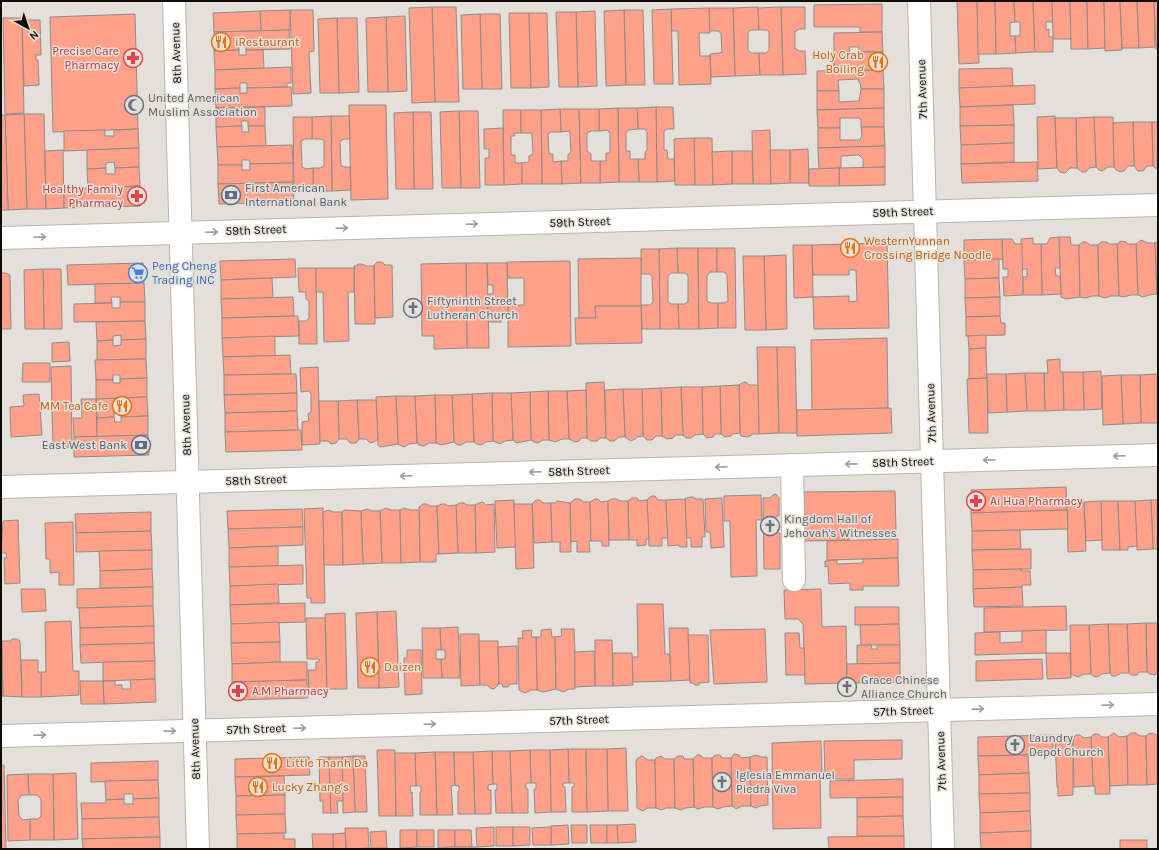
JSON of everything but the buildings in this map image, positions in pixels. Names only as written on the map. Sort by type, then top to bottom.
[{"type":"street","name":"8th Avenue","points":[[174,1],[198,849]]},
{"type":"street","name":"7th Avenue","points":[[920,1],[943,849]]},
{"type":"street","name":"59th Street","points":[[1,238],[1158,205]]},
{"type":"street","name":"58th Street","points":[[1,487],[1158,455]]},
{"type":"street","points":[[792,465],[794,580]]},
{"type":"street","name":"57th Street","points":[[1,736],[1158,704]]},
{"type":"place","name":"iRestaurant","points":[[221,42]]},
{"type":"place","name":"Precise Care Pharmacy","points":[[133,58]]},
{"type":"place","name":"Holy Crab Boiling","points":[[878,62]]},
{"type":"place","name":"United American Muslim Association","points":[[134,105]]},
{"type":"place","name":"First American International Bank","points":[[231,195]]},
{"type":"place","name":"Healthy Family Pharmacy","points":[[137,196]]},
{"type":"place","name":"WesternYunnan Crossing Bridge Noodle","points":[[850,248]]},
{"type":"place","name":"Peng Cheng Trading INC","points":[[138,273]]},
{"type":"place","name":"Fiftyninth Street Lutheran Church","points":[[413,308]]},
{"type":"place","name":"MM Tea Cafe","points":[[122,406]]},
{"type":"place","name":"East West Bank","points":[[141,445]]},
{"type":"place","name":"Ai Hua Pharmacy","points":[[976,501]]},
{"type":"place","name":"Kingdom Hall of Jehovah's Witnesses","points":[[770,526]]},
{"type":"place","name":"Daizen","points":[[370,667]]},
{"type":"place","name":"Grace Chinese Alliance Church","points":[[847,687]]},
{"type":"place","name":"A.M Pharmacy","points":[[238,691]]},
{"type":"place","name":"Laundry Depot Church","points":[[1015,745]]},
{"type":"place","name":"Little Thanh Da","points":[[272,763]]},
{"type":"place","name":"Iglesia Emmanuel Piedra Viva","points":[[722,782]]},
{"type":"place","name":"Lucky Zhang's","points":[[258,787]]}]
